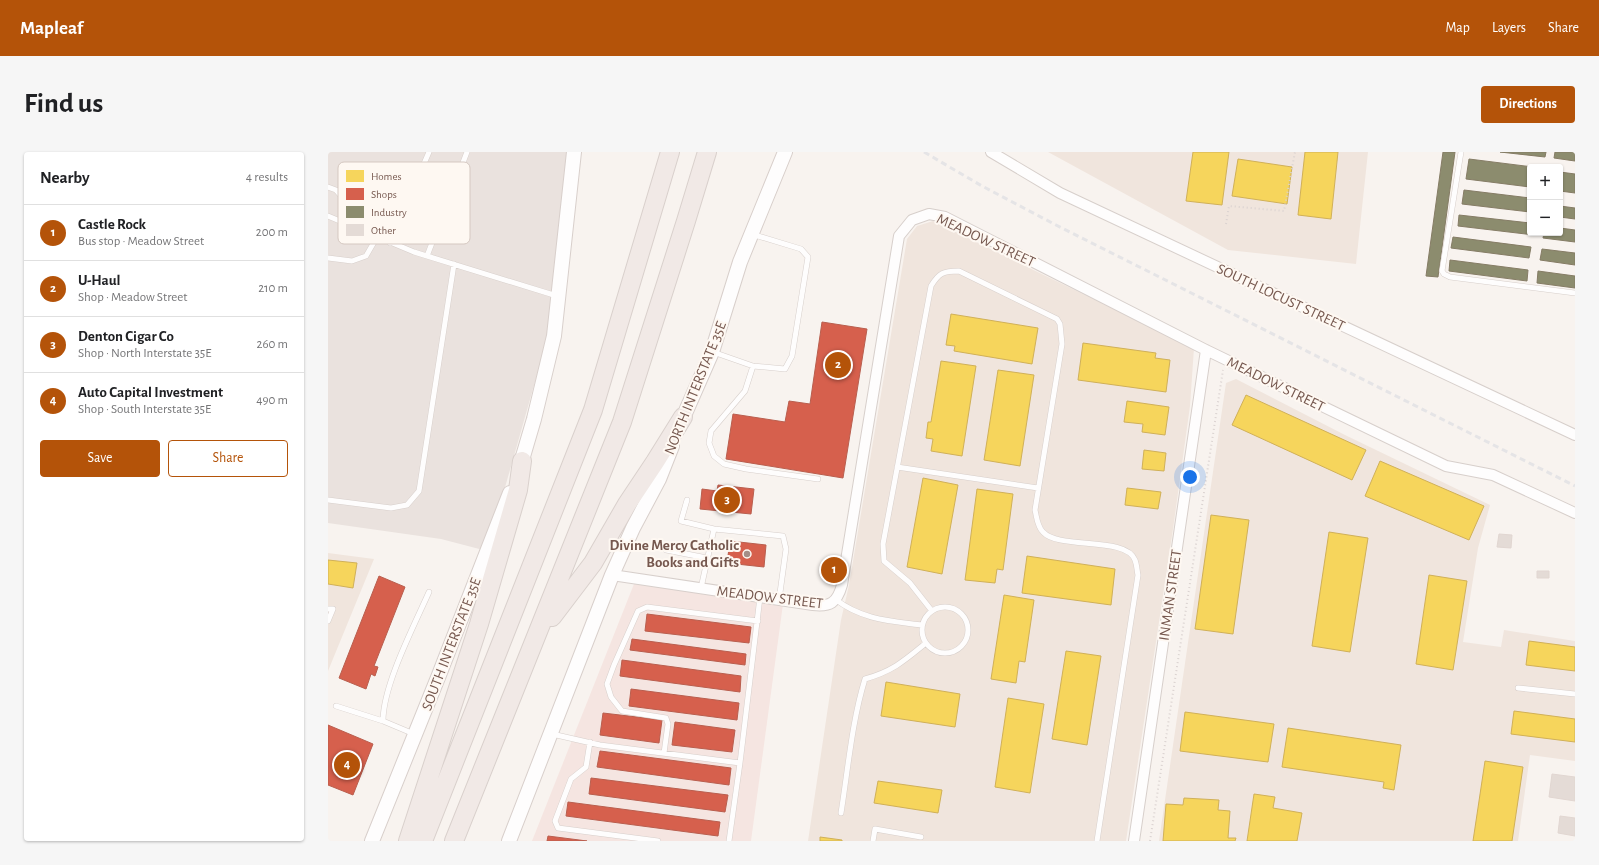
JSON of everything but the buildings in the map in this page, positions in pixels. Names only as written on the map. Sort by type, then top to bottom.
[{"type":"highway","points":[[423,841],[593,410],[670,152]]},
{"type":"highway","points":[[454,841],[538,635],[622,422],[686,221],[706,152]]},
{"type":"highway","points":[[538,635],[592,563],[627,504],[683,417]]},
{"type":"highway","points":[[408,841],[479,624],[518,490],[524,454]]},
{"type":"main road","points":[[524,454],[554,336],[574,152]]},
{"type":"main road","name":"NORTH INTERSTATE 35E","points":[[612,575],[633,528],[659,479],[683,417],[712,352],[740,262],[784,154]]},
{"type":"main road","name":"SOUTH INTERSTATE 35E","points":[[372,841],[415,735],[524,454]]},
{"type":"main road","points":[[509,841],[612,575]]},
{"type":"street","name":"SOUTH LOCUST STREET","points":[[991,152],[1060,193],[1575,435]]},
{"type":"street","name":"MEADOW STREET","points":[[612,575],[824,606],[832,604],[840,593],[842,585],[899,236],[912,220],[929,214],[945,218],[1206,350],[1446,466],[1493,475],[1575,513]]},
{"type":"street","name":"INMAN STREET","points":[[1134,841],[1206,350]]},
{"type":"lane","points":[[425,162],[429,152]]},
{"type":"lane","points":[[464,162],[468,152]]},
{"type":"lane","points":[[1461,152],[1442,272],[1450,277],[1575,293]]},
{"type":"lane","points":[[328,187],[338,192]]},
{"type":"lane","points":[[328,216],[338,220]]},
{"type":"lane","points":[[712,352],[753,366],[785,370],[792,356],[808,257],[801,249],[758,236],[752,232]]},
{"type":"lane","points":[[328,258],[352,261],[366,256],[373,244]]},
{"type":"lane","points":[[393,244],[559,297]]},
{"type":"lane","points":[[427,256],[432,244]]},
{"type":"lane","points":[[328,500],[391,508],[407,505],[419,491],[454,264]]},
{"type":"lane","points":[[932,610],[910,583],[884,561],[883,544],[931,286],[938,276],[947,271],[959,271],[1058,319],[1060,324],[1062,344],[1035,510],[1038,524],[1044,534],[1056,539],[1116,547],[1128,552],[1135,559],[1138,575],[1097,841]]},
{"type":"lane","points":[[753,366],[745,391],[721,417],[711,431],[709,443],[714,456],[724,464],[746,469],[818,479]]},
{"type":"lane","points":[[897,467],[1038,488]]},
{"type":"lane","points":[[687,500],[681,521],[714,529],[783,536],[786,549],[779,600]]},
{"type":"lane","points":[[701,588],[714,529]]},
{"type":"lane","points":[[666,550],[707,558]]},
{"type":"lane","points":[[383,721],[383,710],[394,672],[429,592]]},
{"type":"lane","points":[[729,841],[760,597]]},
{"type":"lane","points":[[835,600],[852,610],[876,619],[922,625]]},
{"type":"lane","points":[[664,753],[668,724],[666,718],[622,711],[611,697],[608,684],[614,665],[638,611],[647,607],[758,621]]},
{"type":"lane","points":[[941,607],[950,607],[958,610],[965,617],[968,625],[968,635],[965,643],[958,650],[950,653],[941,653],[932,650],[926,643],[922,635],[922,625],[932,610],[941,607]]},
{"type":"lane","points":[[328,609],[333,609],[328,621]]},
{"type":"lane","points":[[841,813],[854,730],[861,691],[865,679],[883,674],[899,665],[926,643]]},
{"type":"lane","points":[[1518,688],[1575,694]]},
{"type":"lane","points":[[336,706],[383,721],[415,735]]},
{"type":"lane","points":[[551,733],[590,742],[740,763]]},
{"type":"lane","points":[[590,742],[586,767],[571,779],[555,821],[558,828],[658,841]]},
{"type":"lane","points":[[873,841],[875,829],[921,836]]},
{"type":"path","points":[[1226,224],[1229,206],[1284,211],[1295,152]]},
{"type":"path","points":[[1150,841],[1223,369]]},
{"type":"shaded area","points":[[328,152],[578,152],[559,297],[487,551],[441,539],[328,523]]},
{"type":"shaded area","points":[[1048,152],[1368,152],[1356,264],[1228,250]]},
{"type":"shaded area","points":[[933,221],[1194,348],[1190,406],[1126,841],[808,841],[841,620],[849,585],[907,239],[917,226]]},
{"type":"shaded area","points":[[1236,379],[1345,435],[1490,505],[1478,548],[1463,642],[1501,647],[1504,630],[1575,641],[1575,761],[1530,755],[1518,841],[1159,841],[1226,383]]},
{"type":"shaded area","points":[[328,553],[374,559],[328,671]]},
{"type":"shaded area","points":[[634,584],[783,604],[751,841],[532,841]]},
{"type":"railway","points":[[924,152],[982,186],[1056,225],[1575,486]]},
{"type":"place","name":"U-Haul","points":[[838,365]]},
{"type":"place","name":"Denton Cigar Co","points":[[727,500]]},
{"type":"place","name":"Divine Mercy Catholic Books and Gifts","points":[[747,554]]},
{"type":"place","name":"Castle Rock","points":[[834,570]]},
{"type":"place","name":"Auto Capital Investment","points":[[347,765]]}]
